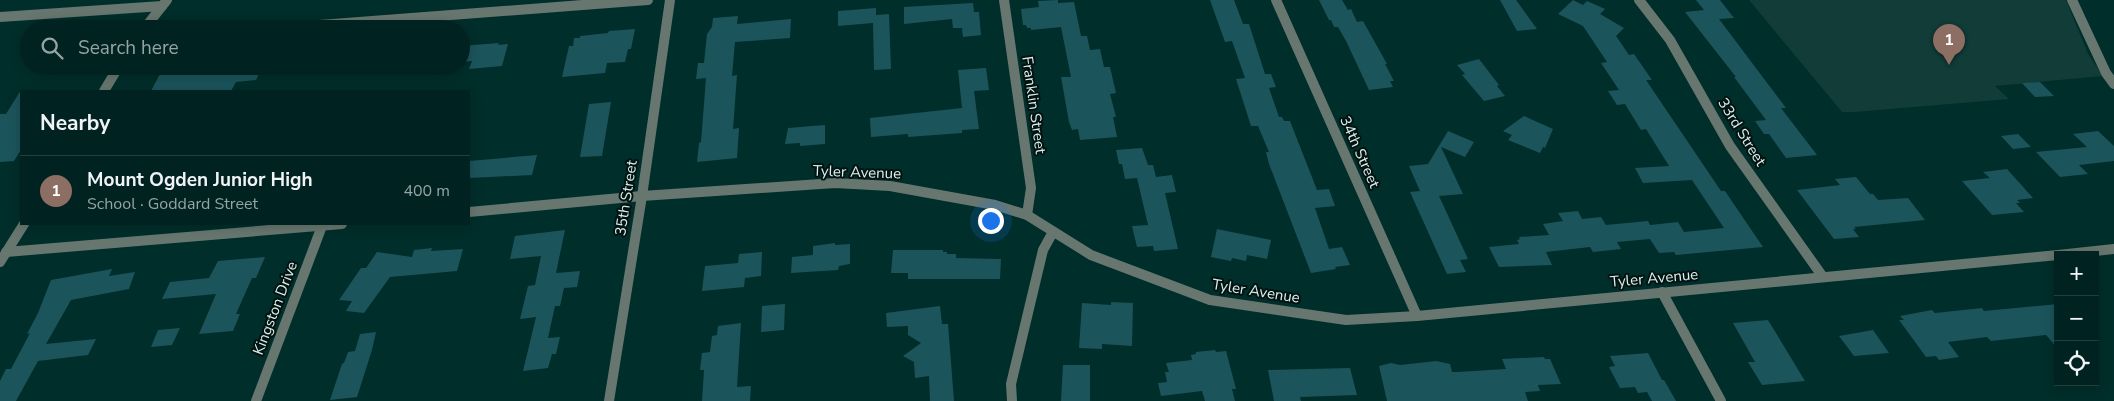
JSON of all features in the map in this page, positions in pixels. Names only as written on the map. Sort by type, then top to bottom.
[{"type":"street","points":[[385,20],[648,0]]},
{"type":"street","name":"35th Street","points":[[609,401],[642,196],[670,0]]},
{"type":"street","name":"Franklin Street","points":[[1004,0],[1031,188],[1027,215]]},
{"type":"street","name":"34th Street","points":[[1276,0],[1417,316]]},
{"type":"street","name":"33rd Street","points":[[1639,0],[1670,40],[1730,146],[1823,277]]},
{"type":"street","points":[[2072,0],[2106,73],[2114,84]]},
{"type":"street","points":[[0,17],[165,3]]},
{"type":"street","points":[[151,20],[165,3]]},
{"type":"street","points":[[105,90],[114,75]]},
{"type":"street","name":"Tyler Avenue","points":[[470,212],[642,196],[835,183],[890,186],[996,205],[1027,215],[1091,255],[1210,300],[1346,320],[1417,316],[2054,255]]},
{"type":"street","points":[[0,262],[23,225]]},
{"type":"street","points":[[6,252],[332,225]]},
{"type":"street","name":"Kingston Drive","points":[[256,401],[322,226]]},
{"type":"street","points":[[1012,401],[1011,384],[1043,250],[1053,232]]},
{"type":"street","name":"Tyler Avenue","points":[[2099,251],[2114,250]]},
{"type":"street","points":[[1662,292],[1721,401]]},
{"type":"shaded area","points":[[1749,0],[2066,0],[2088,54],[2103,76],[1995,86],[2009,99],[1842,112]]},
{"type":"building","points":[[1058,0],[1058,3],[1074,2],[1081,36],[1087,36],[1090,50],[1100,49],[1104,67],[1110,67],[1116,93],[1110,94],[1116,117],[1113,117],[1117,137],[1080,140],[1078,129],[1072,130],[1069,122],[1061,77],[1071,77],[1061,27],[1031,30],[1031,28],[1023,25],[1021,9],[1039,7],[1038,1]]},
{"type":"building","points":[[1210,0],[1234,0],[1243,24],[1249,24],[1265,74],[1271,74],[1276,87],[1269,88],[1279,117],[1282,117],[1284,121],[1290,121],[1317,190],[1329,189],[1335,206],[1315,208],[1329,249],[1342,247],[1350,265],[1311,273],[1269,164],[1266,152],[1269,152],[1258,126],[1251,126],[1236,79],[1245,78],[1232,41],[1225,42]]},
{"type":"building","points":[[1319,0],[1342,0],[1348,10],[1351,9],[1357,22],[1363,21],[1387,64],[1385,64],[1394,81],[1390,81],[1393,87],[1369,90],[1346,41],[1338,27],[1334,27],[1331,20],[1329,20]]},
{"type":"building","points":[[1500,0],[1516,0],[1537,29],[1517,31]]},
{"type":"building","points":[[1573,0],[1583,5],[1587,1],[1605,9],[1600,14],[1624,28],[1616,36],[1629,55],[1634,54],[1652,80],[1646,80],[1721,191],[1725,191],[1763,247],[1676,255],[1674,252],[1659,253],[1650,239],[1617,242],[1621,249],[1593,252],[1590,247],[1546,252],[1552,265],[1499,267],[1489,247],[1519,244],[1517,240],[1520,239],[1519,237],[1549,235],[1543,224],[1563,221],[1558,213],[1578,211],[1582,219],[1601,217],[1606,225],[1648,221],[1650,225],[1678,222],[1684,232],[1724,228],[1692,180],[1643,183],[1635,168],[1669,166],[1646,129],[1641,130],[1625,104],[1617,105],[1608,91],[1619,90],[1601,63],[1607,62],[1583,26],[1558,14]]},
{"type":"building","points":[[1696,0],[1720,0],[1734,18],[1719,19],[1786,108],[1781,108],[1817,155],[1786,158],[1769,134],[1764,134],[1755,121],[1766,120],[1734,77],[1736,77],[1685,12],[1704,10]]},
{"type":"building","points":[[973,3],[974,12],[979,12],[981,35],[963,37],[962,28],[953,28],[952,19],[904,24],[904,7]]},
{"type":"building","points":[[876,8],[876,15],[889,14],[891,69],[874,70],[873,23],[838,26],[838,11]]},
{"type":"building","points":[[738,16],[737,24],[791,19],[790,38],[735,42],[732,76],[737,75],[733,129],[739,128],[737,158],[697,162],[699,143],[701,142],[706,78],[696,79],[698,63],[704,63],[707,34],[712,27],[713,18]]},
{"type":"building","points":[[635,29],[631,49],[628,49],[625,62],[607,63],[605,73],[562,77],[569,46],[573,46],[574,38],[608,33],[609,31]]},
{"type":"building","points":[[508,44],[502,66],[470,69],[472,61],[470,61],[470,45]]},
{"type":"building","points":[[1479,59],[1505,96],[1484,101],[1462,75],[1465,74],[1457,65]]},
{"type":"building","points":[[986,68],[989,90],[974,91],[979,129],[962,130],[962,133],[908,137],[908,134],[871,137],[870,118],[962,108],[958,70]]},
{"type":"building","points":[[159,75],[258,75],[256,80],[236,82],[232,90],[152,90]]},
{"type":"building","points":[[2040,82],[2054,96],[2035,97],[2022,83]]},
{"type":"building","points":[[20,92],[20,152],[14,161],[0,162],[0,114],[6,114]]},
{"type":"building","points":[[611,102],[602,156],[580,157],[589,104]]},
{"type":"building","points":[[1524,116],[1553,129],[1545,148],[1543,147],[1540,153],[1508,140],[1512,135],[1503,131]]},
{"type":"building","points":[[825,125],[825,144],[800,146],[800,143],[785,144],[788,128]]},
{"type":"building","points":[[1448,131],[1474,142],[1465,157],[1441,147],[1463,194],[1439,196],[1468,259],[1460,260],[1466,272],[1447,274],[1410,192],[1420,191],[1409,166],[1428,164]]},
{"type":"building","points":[[2098,131],[2114,146],[2114,161],[2079,165],[2088,174],[2060,177],[2036,152],[2087,147],[2073,134]]},
{"type":"building","points":[[2018,134],[2031,147],[2013,149],[2001,136]]},
{"type":"building","points":[[1142,148],[1148,165],[1153,165],[1156,177],[1172,175],[1176,192],[1165,193],[1178,249],[1154,251],[1153,246],[1137,247],[1132,226],[1148,225],[1137,178],[1125,179],[1122,164],[1119,164],[1116,150]]},
{"type":"building","points":[[537,155],[532,175],[470,178],[470,161]]},
{"type":"building","points":[[2007,169],[2033,198],[2017,200],[2020,203],[2016,203],[2024,212],[1992,215],[1962,181],[1990,178],[1983,172]]},
{"type":"building","points":[[1856,177],[1870,194],[1873,194],[1878,200],[1908,198],[1925,220],[1854,227],[1856,229],[1853,229],[1859,237],[1834,239],[1797,190],[1840,185],[1835,179]]},
{"type":"building","points":[[1217,229],[1271,240],[1267,259],[1247,255],[1246,261],[1232,258],[1231,261],[1211,257]]},
{"type":"building","points":[[565,230],[556,273],[580,271],[577,287],[564,288],[560,306],[555,306],[548,338],[560,337],[556,354],[552,354],[548,368],[523,371],[536,317],[520,319],[528,286],[535,285],[541,256],[510,259],[515,236]]},
{"type":"building","points":[[835,243],[835,245],[850,244],[850,264],[839,266],[838,270],[791,273],[792,257],[813,255],[813,246]]},
{"type":"building","points":[[432,248],[431,251],[463,249],[457,271],[390,277],[364,313],[346,311],[352,301],[339,300],[361,268],[366,268],[377,252],[412,257],[414,250]]},
{"type":"building","points":[[893,250],[943,250],[947,254],[956,254],[956,258],[1001,259],[1000,279],[908,279],[908,273],[891,273]]},
{"type":"building","points":[[762,252],[761,276],[745,278],[744,287],[702,291],[705,266],[738,263],[739,254]]},
{"type":"building","points":[[265,257],[256,278],[252,278],[236,314],[240,314],[233,331],[199,334],[216,294],[162,299],[170,282],[209,278],[218,261]]},
{"type":"building","points":[[112,269],[109,276],[135,272],[129,289],[71,300],[46,344],[96,339],[88,355],[38,361],[16,401],[0,401],[0,381],[6,369],[11,369],[30,333],[27,334],[38,313],[51,280]]},
{"type":"building","points":[[1111,302],[1133,303],[1132,346],[1102,344],[1102,349],[1079,348],[1082,303],[1111,305]]},
{"type":"building","points":[[785,304],[784,330],[761,332],[762,306]]},
{"type":"building","points":[[2054,304],[2054,344],[2046,335],[1991,341],[1987,337],[1948,342],[1959,357],[1939,360],[1936,356],[1926,357],[1899,320],[1904,320],[1900,316],[1932,310],[1935,313],[1982,308],[1984,311]]},
{"type":"building","points":[[940,306],[942,324],[948,324],[954,401],[930,401],[929,376],[915,378],[914,362],[903,356],[921,343],[908,335],[908,326],[887,327],[886,313]]},
{"type":"building","points":[[1768,320],[1805,381],[1762,385],[1748,362],[1755,362],[1733,323]]},
{"type":"building","points":[[741,323],[737,387],[751,386],[750,401],[702,401],[704,370],[700,370],[702,353],[710,352],[712,336],[717,335],[718,326]]},
{"type":"building","points":[[180,328],[172,345],[151,347],[158,330]]},
{"type":"building","points":[[1873,330],[1889,353],[1854,356],[1839,336]]},
{"type":"building","points":[[376,332],[357,397],[330,400],[342,364],[348,352],[355,351],[360,334]]},
{"type":"building","points":[[1215,350],[1216,352],[1226,351],[1236,389],[1232,389],[1235,401],[1205,401],[1202,391],[1161,396],[1158,383],[1167,382],[1165,372],[1169,372],[1166,363],[1192,360],[1191,355],[1196,354],[1196,352]]},
{"type":"building","points":[[1648,353],[1662,380],[1664,380],[1676,401],[1652,401],[1647,392],[1638,393],[1635,387],[1620,388],[1609,367],[1615,366],[1610,356]]},
{"type":"building","points":[[1544,357],[1545,359],[1550,359],[1561,384],[1538,385],[1540,391],[1525,392],[1528,401],[1387,401],[1379,366],[1391,363],[1400,365],[1436,361],[1450,364],[1452,372],[1457,372],[1506,369],[1502,359]]},
{"type":"building","points":[[1063,365],[1090,365],[1090,401],[1061,401]]},
{"type":"building","points":[[1350,368],[1357,395],[1300,397],[1301,401],[1274,401],[1268,370]]},
{"type":"place","name":"Mount Ogden Junior High","points":[[1949,65]]}]
